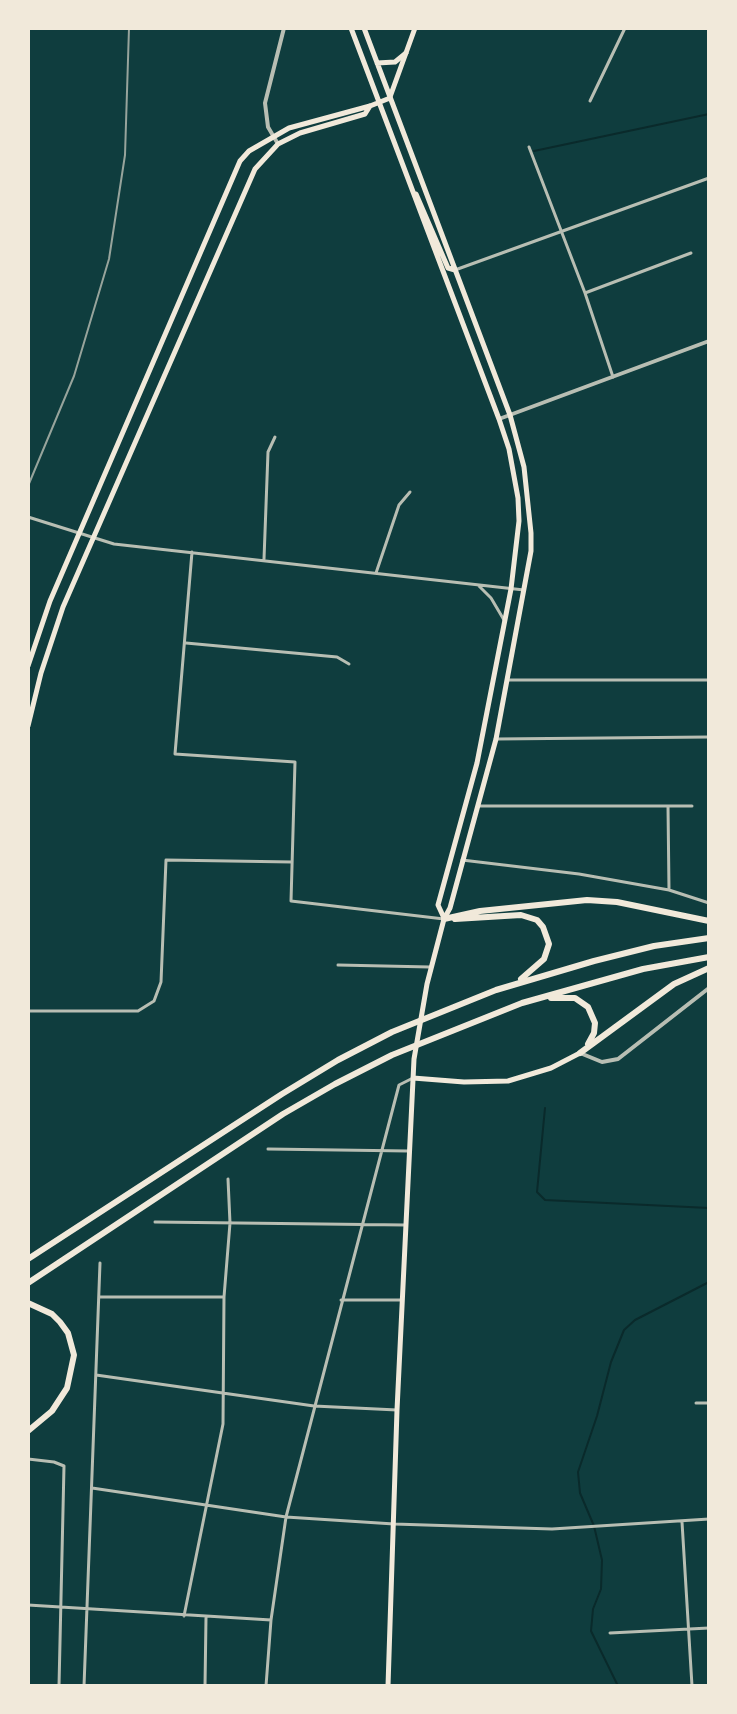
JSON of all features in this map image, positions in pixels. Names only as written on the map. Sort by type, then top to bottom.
[{"type":"highway","points":[[444,919],[480,911],[587,900],[617,902],[709,921]]},
{"type":"highway","points":[[444,919],[521,915],[530,916],[543,927],[549,944],[544,959],[522,979],[496,990]]},
{"type":"highway","points":[[28,1259],[282,1094],[392,1032],[496,990],[654,946],[709,938]]},
{"type":"highway","points":[[28,1283],[283,1114],[392,1055],[522,1003],[643,969],[709,957]]},
{"type":"highway","points":[[580,1053],[674,984],[709,968]]},
{"type":"highway","points":[[522,1003],[566,997],[575,998],[588,1007],[595,1023],[594,1033],[580,1053]]},
{"type":"highway","points":[[28,1303],[41,1307],[60,1322],[68,1333],[74,1355],[67,1388],[52,1411],[28,1431]]},
{"type":"main road","points":[[351,28],[499,419],[509,449],[518,498],[519,521],[511,589],[477,763],[438,905],[444,919]]},
{"type":"main road","points":[[364,28],[510,415],[524,467],[531,551],[496,739],[450,908],[444,919],[414,1059],[397,1410],[388,1686]]},
{"type":"main road","points":[[390,98],[415,28]]},
{"type":"main road","points":[[377,63],[395,62],[406,53]]},
{"type":"main road","points":[[41,673],[28,667],[50,601],[240,161],[272,135],[390,98]]},
{"type":"main road","points":[[28,726],[41,673],[63,607],[255,169],[278,144],[300,133],[365,114],[370,106]]},
{"type":"main road","points":[[412,190],[422,203],[448,268],[455,270]]},
{"type":"main road","points":[[413,1078],[475,1083],[508,1081],[551,1068],[580,1053]]},
{"type":"street","points":[[278,144],[272,135],[265,103],[284,28]]},
{"type":"street","points":[[590,101],[625,28]]},
{"type":"street","points":[[529,147],[585,293],[613,377]]},
{"type":"street","points":[[455,270],[709,178]]},
{"type":"street","points":[[585,293],[691,253]]},
{"type":"street","points":[[499,419],[709,341]]},
{"type":"street","points":[[264,559],[268,452],[275,437]]},
{"type":"street","points":[[376,573],[399,505],[410,492]]},
{"type":"street","points":[[28,517],[93,540],[114,544],[524,590]]},
{"type":"street","points":[[192,552],[175,754],[295,762],[291,901],[444,919]]},
{"type":"street","points":[[478,585],[491,598],[504,621]]},
{"type":"street","points":[[186,643],[337,657],[349,664]]},
{"type":"street","points":[[507,680],[709,680]]},
{"type":"street","points":[[496,739],[709,737]]},
{"type":"street","points":[[478,806],[692,806]]},
{"type":"street","points":[[668,806],[669,890]]},
{"type":"street","points":[[28,1011],[138,1011],[154,1001],[161,982],[166,860],[292,862]]},
{"type":"street","points":[[462,860],[579,874],[669,890],[709,903]]},
{"type":"street","points":[[338,965],[432,967]]},
{"type":"street","points":[[580,1053],[602,1062],[618,1059],[709,988]]},
{"type":"street","points":[[266,1686],[271,1620],[286,1517],[399,1085],[413,1078]]},
{"type":"street","points":[[268,1149],[408,1151]]},
{"type":"street","points":[[184,1616],[223,1424],[224,1297],[230,1223],[228,1179]]},
{"type":"street","points":[[155,1222],[405,1225]]},
{"type":"street","points":[[84,1686],[100,1263]]},
{"type":"street","points":[[99,1297],[224,1297]]},
{"type":"street","points":[[341,1300],[403,1300]]},
{"type":"street","points":[[96,1375],[314,1406],[397,1410]]},
{"type":"street","points":[[696,1403],[709,1403]]},
{"type":"street","points":[[28,1459],[64,1466],[59,1686]]},
{"type":"street","points":[[92,1488],[286,1517],[394,1524],[552,1529],[709,1519]]},
{"type":"street","points":[[682,1521],[692,1686]]},
{"type":"street","points":[[28,1605],[271,1620]]},
{"type":"street","points":[[205,1686],[206,1617]]},
{"type":"street","points":[[610,1633],[709,1628]]},
{"type":"waterway","points":[[534,151],[709,114]]},
{"type":"waterway","points":[[545,1108],[537,1192],[545,1200],[709,1208]]},
{"type":"waterway","points":[[618,1686],[591,1631],[593,1609],[601,1589],[602,1560],[594,1526],[580,1493],[578,1472],[611,1362],[624,1330],[635,1320],[709,1282]]},
{"type":"railway","points":[[28,486],[74,376],[109,259],[125,155],[129,28]]}]
